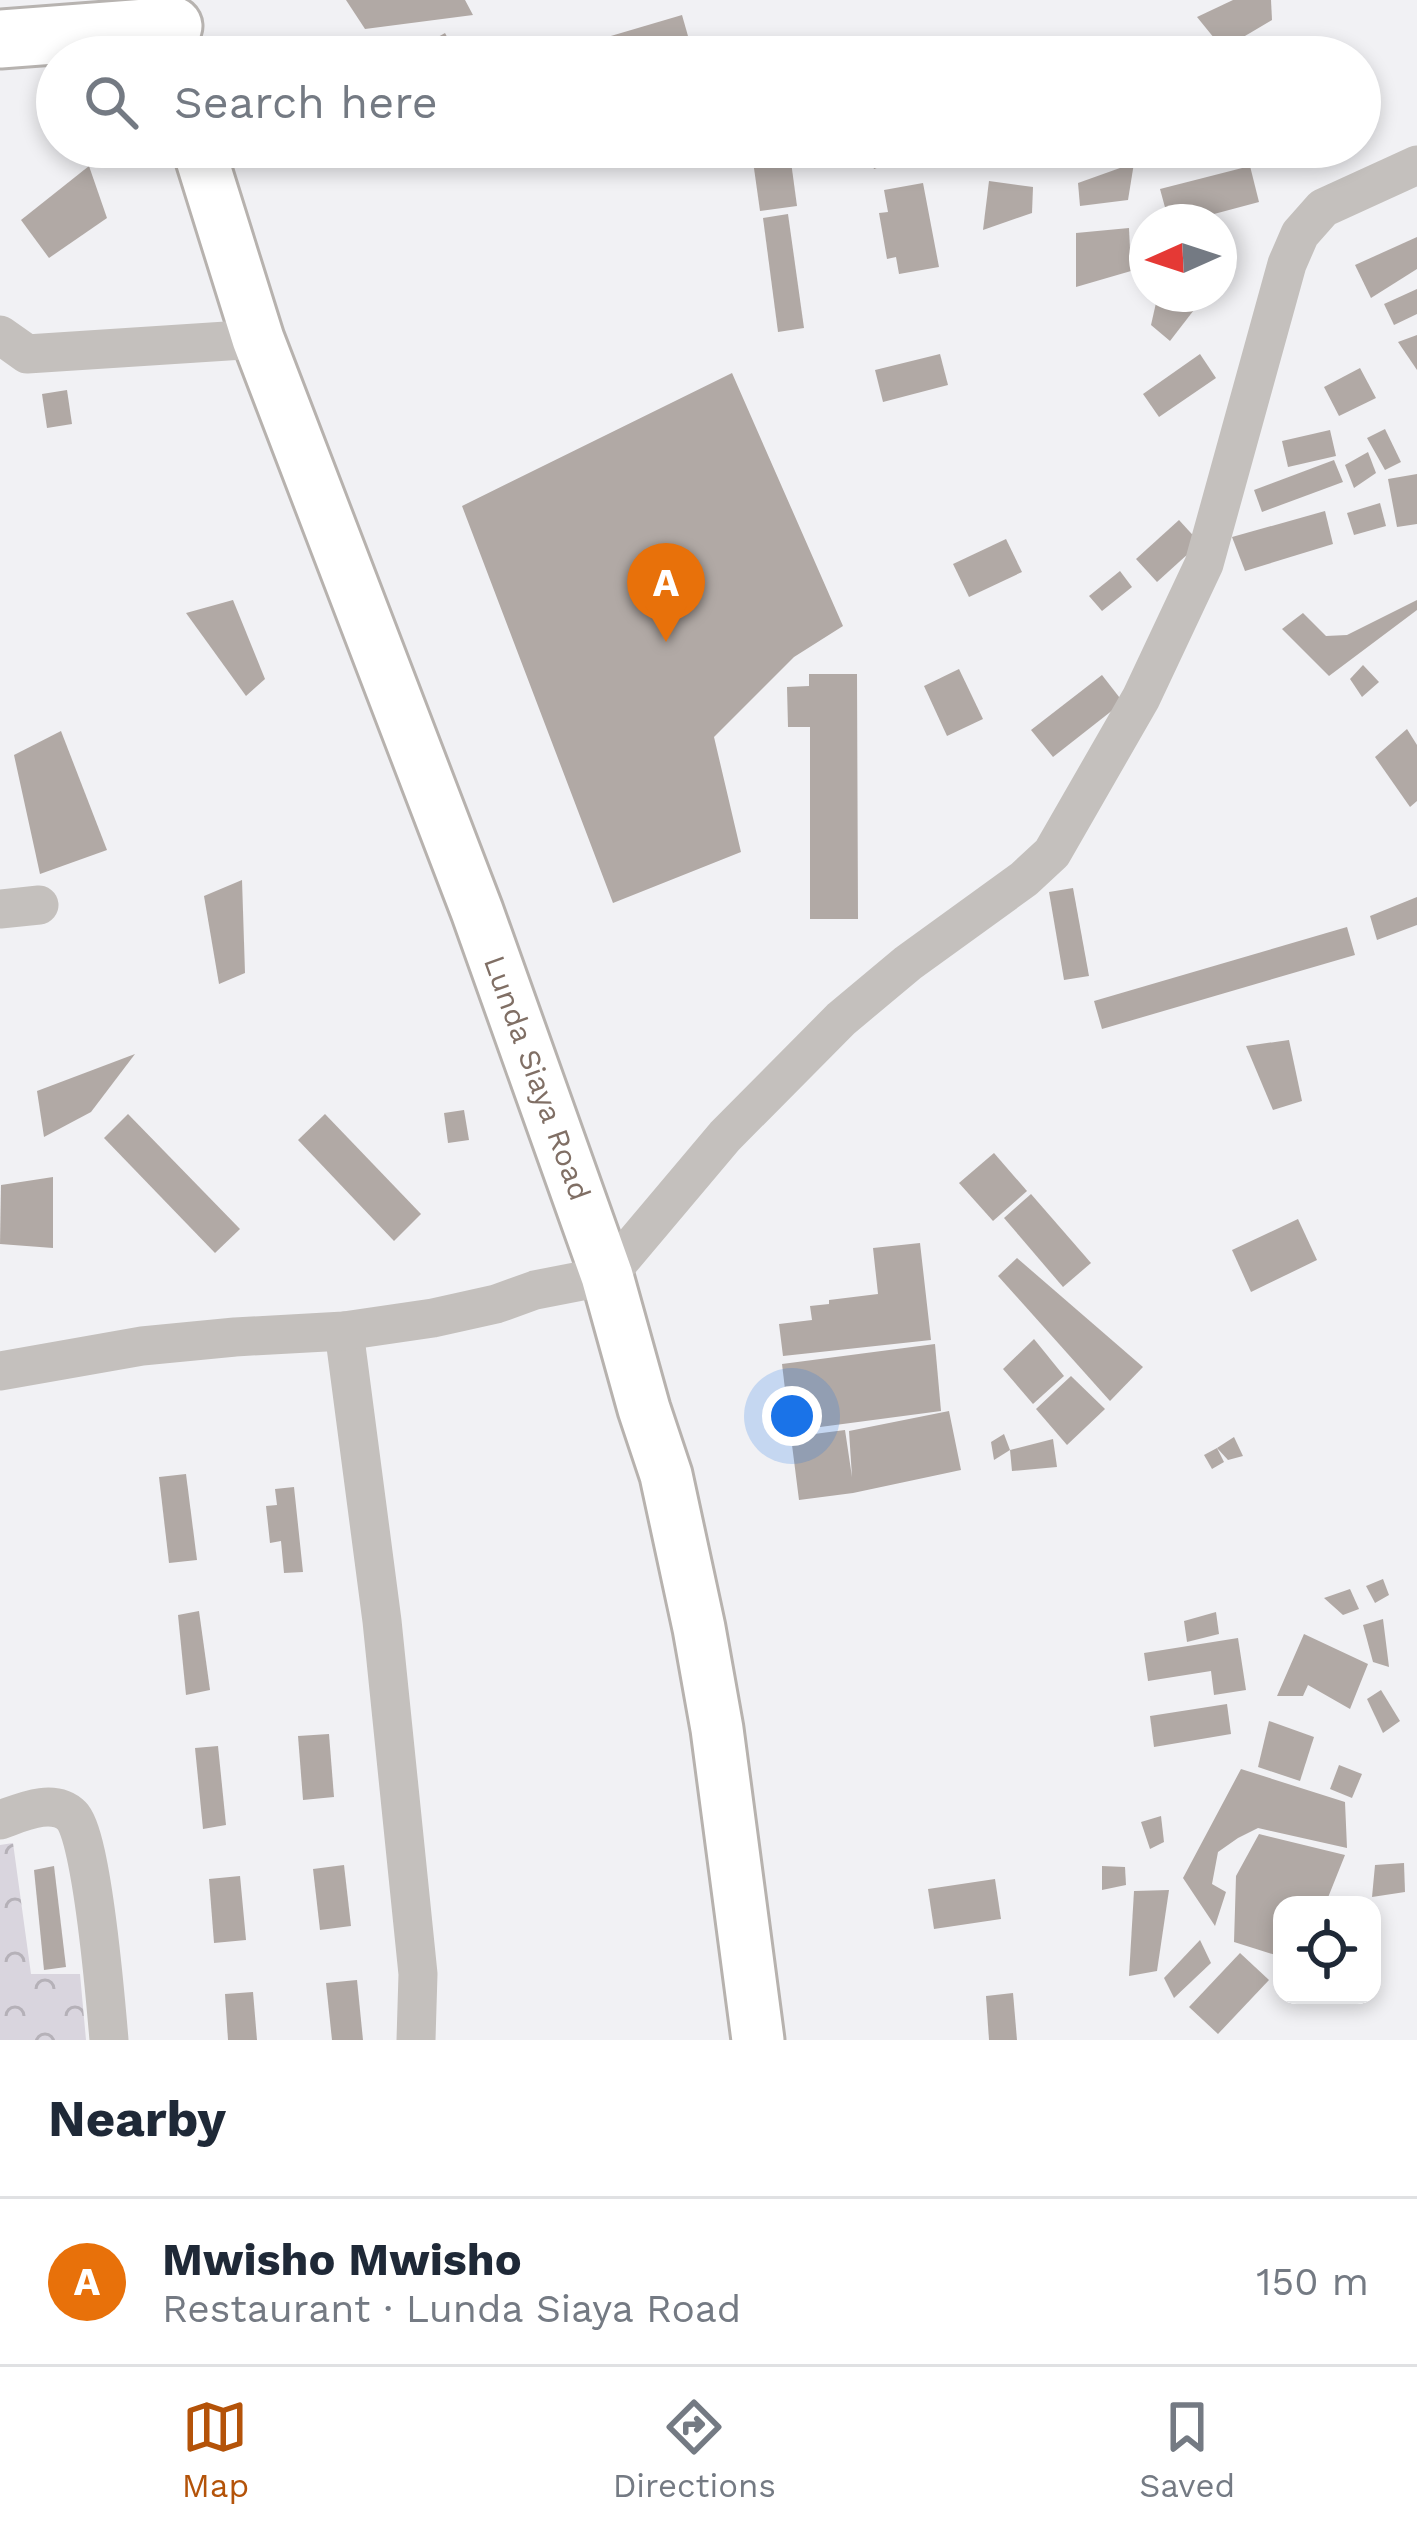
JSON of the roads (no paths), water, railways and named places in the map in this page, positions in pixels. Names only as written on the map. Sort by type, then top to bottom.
[{"type":"highway","points":[[47,36],[174,28]]},
{"type":"highway","points":[[0,39],[36,37]]},
{"type":"main road","name":"Lunda Siaya Road","points":[[205,168],[258,339],[477,911],[607,1276],[666,1475],[717,1729],[758,2040]]},
{"type":"street","points":[[0,1371],[142,1346],[344,1331],[433,1318],[607,1276],[725,1136],[841,1019],[1052,853],[1141,698],[1204,564],[1287,264],[1300,234],[1323,208],[1417,165]]},
{"type":"street","points":[[0,335],[27,354],[258,339]]},
{"type":"street","points":[[344,1331],[382,1621],[418,1974],[416,2040]]},
{"type":"street","points":[[0,1820],[27,1810],[56,1808],[71,1815],[78,1827],[92,1895],[110,2040]]},
{"type":"place","name":"Mwisho Mwisho","points":[[666,642]]}]
